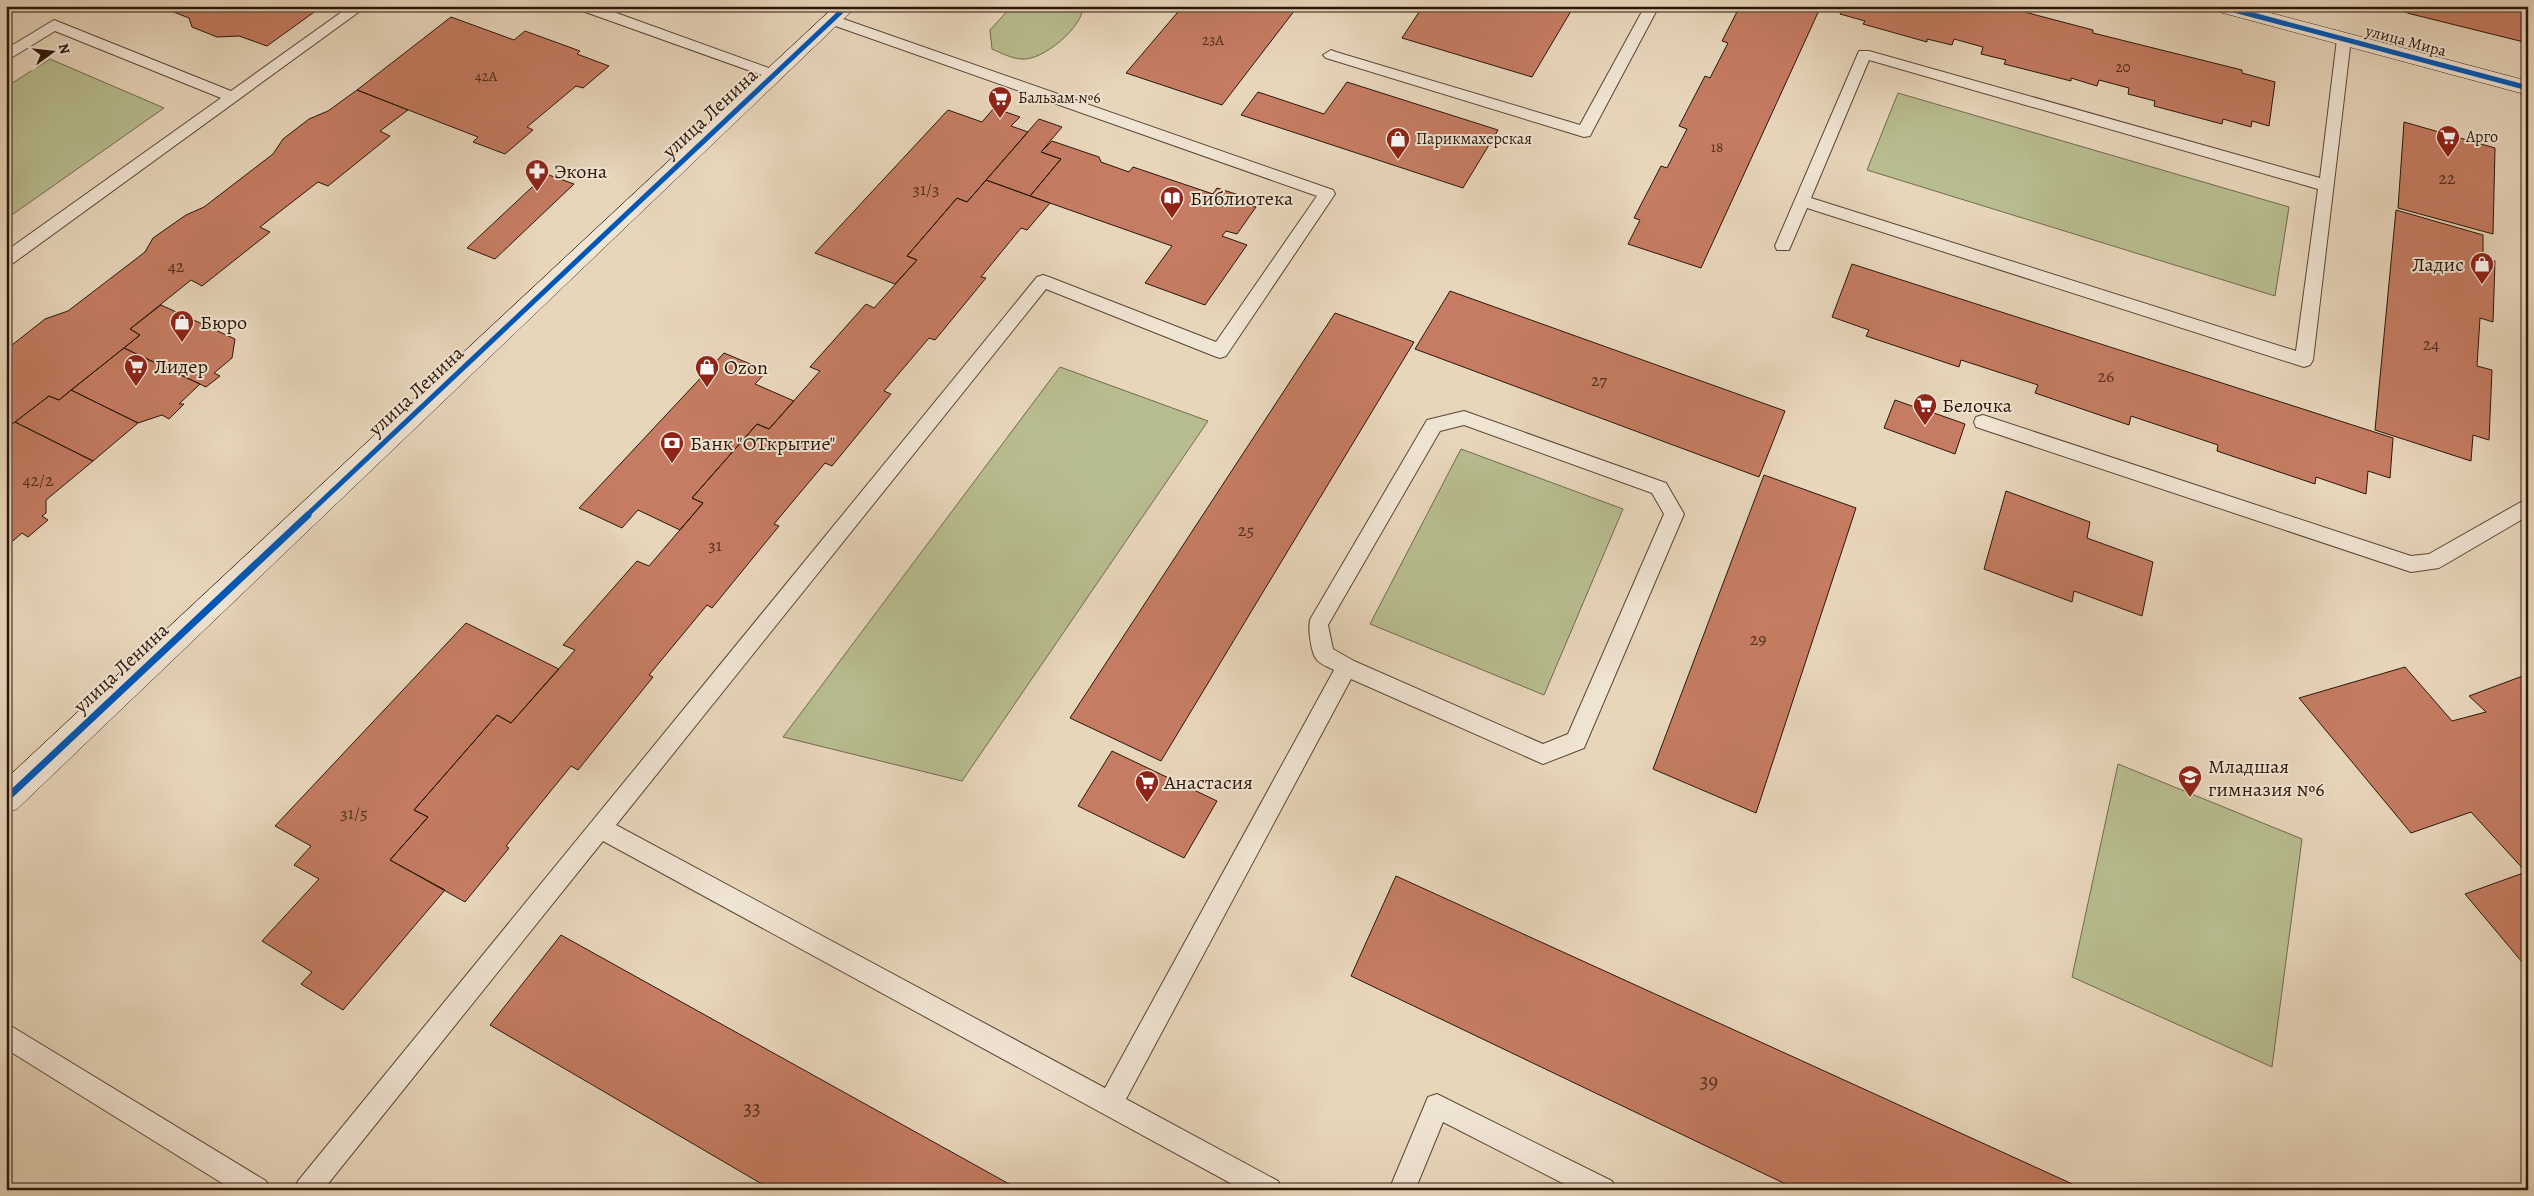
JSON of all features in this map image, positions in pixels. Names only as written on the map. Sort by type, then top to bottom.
[{"type":"street","name":"улица Мира","points":[[2219,6],[2528,88]]},
{"type":"street","name":"улица Ленина","points":[[6,799],[840,13]]},
{"type":"lane","points":[[6,260],[360,6]]},
{"type":"lane","points":[[582,6],[775,75]]},
{"type":"lane","points":[[1331,55],[1584,132],[1652,6]]},
{"type":"lane","points":[[307,1190],[1043,281],[1220,351],[1327,194],[840,13]]},
{"type":"lane","points":[[6,56],[54,25],[232,97]]},
{"type":"lane","points":[[1802,202],[2304,360],[2344,39]]},
{"type":"lane","points":[[1783,246],[1864,54],[2327,186]]},
{"type":"lane","points":[[1464,418],[1659,488],[1674,514],[1576,741],[1543,754],[1347,667],[1324,654],[1318,624],[1434,425],[1464,418]]},
{"type":"lane","points":[[1983,422],[2411,564],[2432,562],[2528,506]]},
{"type":"lane","points":[[1110,1103],[1347,667]]},
{"type":"lane","points":[[599,827],[1269,1190]]},
{"type":"lane","points":[[7,1036],[257,1190]]},
{"type":"lane","points":[[1402,1190],[1437,1106],[1603,1190]]},
{"type":"green space","points":[[1012,6],[1083,6],[1082,14],[1077,23],[1061,41],[1041,54],[1031,58],[1018,59],[992,49],[990,30]]},
{"type":"green space","points":[[50,59],[164,108],[6,219],[6,87]]},
{"type":"green space","points":[[1898,93],[2289,207],[2275,296],[1867,170]]},
{"type":"green space","points":[[1060,367],[1208,421],[962,781],[783,737]]},
{"type":"green space","points":[[1461,449],[1623,509],[1544,695],[1370,624]]},
{"type":"green space","points":[[2118,764],[2302,839],[2272,1067],[2072,977]]},
{"type":"building","points":[[158,6],[307,6],[317,10],[267,46],[239,36],[217,37],[192,27],[189,18]]},
{"type":"building","points":[[1183,6],[1298,6],[1222,105],[1126,73]]},
{"type":"building","points":[[1423,6],[1574,6],[1532,77],[1402,38]]},
{"type":"building","points":[[1740,6],[1821,6],[1701,268],[1628,244],[1640,220],[1634,218],[1661,166],[1667,168],[1687,129],[1679,126],[1705,76],[1710,78],[1728,43],[1722,41]]},
{"type":"building","points":[[1839,6],[1996,6],[2093,30],[2093,33],[2242,70],[2242,73],[2275,82],[2269,126],[2252,121],[2251,127],[2223,119],[2222,124],[2154,106],[2155,101],[2128,94],[2129,88],[2099,80],[2097,86],[2071,78],[2071,81],[2004,64],[2006,60],[1981,54],[1983,47],[1954,39],[1952,45],[1927,39],[1927,42],[1863,24],[1865,21],[1840,14],[1843,7]]},
{"type":"building","points":[[2386,6],[2528,6],[2528,43],[2411,14]]},
{"type":"building","points":[[451,17],[514,40],[525,31],[580,51],[577,54],[609,66],[583,88],[576,86],[527,127],[533,130],[505,154],[473,142],[478,137],[357,90]]},
{"type":"building","points":[[1347,82],[1498,130],[1463,188],[1241,115],[1258,92],[1324,114]]},
{"type":"building","points":[[357,90],[408,110],[380,131],[390,136],[328,186],[318,182],[260,227],[270,232],[202,286],[191,280],[130,329],[140,335],[59,400],[49,396],[6,429],[6,354],[12,345],[45,319],[68,311],[145,252],[153,238],[186,215],[204,207],[273,154],[283,139],[309,119],[328,111]]},
{"type":"building","points":[[994,108],[1020,117],[1011,126],[1028,132],[967,202],[957,198],[907,256],[917,260],[895,284],[815,253],[948,110],[982,122]]},
{"type":"building","points":[[1039,119],[1062,127],[1041,152],[1061,159],[1030,196],[986,180]]},
{"type":"building","points":[[2404,122],[2495,148],[2493,234],[2398,208]]},
{"type":"building","name":"Библиотека","points":[[1052,141],[1099,157],[1101,162],[1129,172],[1133,167],[1213,194],[1217,188],[1242,196],[1237,204],[1256,207],[1237,234],[1226,231],[1222,236],[1247,245],[1205,305],[1145,283],[1172,246],[1030,196],[1061,159],[1041,152]]},
{"type":"building","points":[[546,174],[574,184],[495,259],[467,248]]},
{"type":"building","points":[[986,180],[1050,203],[1027,230],[1021,228],[981,277],[986,278],[935,340],[929,338],[884,391],[891,394],[832,466],[825,463],[774,524],[779,526],[712,608],[707,605],[649,675],[653,677],[578,770],[571,766],[506,846],[509,848],[465,902],[390,860],[428,817],[414,810],[497,715],[511,723],[575,650],[563,645],[637,561],[649,566],[703,503],[692,498],[757,424],[769,429],[820,371],[810,367],[866,304],[874,308],[917,260],[907,256],[957,198],[967,202]]},
{"type":"building","points":[[2396,210],[2483,235],[2483,257],[2495,261],[2493,322],[2480,318],[2477,366],[2492,370],[2489,440],[2473,435],[2471,461],[2375,430]]},
{"type":"building","points":[[1852,264],[2393,438],[2390,478],[2368,471],[2366,494],[2316,477],[2315,484],[2217,451],[2218,445],[2131,416],[2129,425],[2035,393],[2038,385],[1961,360],[1959,367],[1866,336],[1869,330],[1832,317]]},
{"type":"building","points":[[1450,291],[1785,411],[1759,477],[1415,349]]},
{"type":"building","name":"Бюро","points":[[161,305],[235,339],[232,358],[214,373],[220,376],[206,387],[124,348],[140,335],[130,329]]},
{"type":"building","points":[[1335,313],[1414,342],[1161,761],[1070,718]]},
{"type":"building","name":"Лидер","points":[[124,348],[200,384],[179,404],[184,404],[169,419],[162,415],[138,423],[71,390]]},
{"type":"building","name":"Банк \"ОТкрытие\"","points":[[724,353],[767,371],[755,384],[794,401],[769,429],[757,424],[692,498],[703,503],[680,530],[638,510],[622,528],[579,508]]},
{"type":"building","points":[[71,390],[138,423],[93,461],[15,422],[49,396],[59,400]]},
{"type":"building","name":"Белочка","points":[[1895,400],[1923,410],[1924,406],[1935,410],[1934,413],[1965,424],[1955,454],[1884,428]]},
{"type":"building","points":[[15,422],[93,461],[46,500],[46,513],[42,516],[48,520],[28,537],[22,533],[6,547],[6,429]]},
{"type":"building","points":[[1764,475],[1856,508],[1756,813],[1653,769]]},
{"type":"building","points":[[2006,491],[2090,522],[2087,538],[2153,562],[2142,616],[2074,591],[2072,602],[1984,569]]},
{"type":"building","points":[[466,623],[559,669],[511,723],[497,715],[414,810],[428,817],[390,860],[445,890],[343,1010],[301,984],[312,972],[262,941],[319,879],[294,865],[311,846],[275,826]]},
{"type":"building","points":[[2405,667],[2452,721],[2486,712],[2469,696],[2528,674],[2528,969],[2465,894],[2526,872],[2471,812],[2411,833],[2299,698]]},
{"type":"building","name":"Анастасия","points":[[1112,751],[1217,801],[1184,858],[1078,806]]},
{"type":"building","points":[[1396,876],[2079,1187],[2078,1190],[1798,1190],[1351,976]]},
{"type":"building","points":[[561,935],[1020,1190],[772,1190],[490,1025]]},
{"type":"cycle path","points":[[6,799],[847,6]]},
{"type":"cycle path","points":[[2219,6],[2528,88]]},
{"type":"place","name":"Бальзам №6","points":[[1000,119]]},
{"type":"place","name":"Арго","points":[[2448,158]]},
{"type":"place","name":"Парикмахерская","points":[[1398,160]]},
{"type":"place","name":"Экона","points":[[537,192]]},
{"type":"place","name":"Библиотека","points":[[1172,219]]},
{"type":"place","name":"Ладис","points":[[2482,285]]},
{"type":"place","name":"Бюро","points":[[182,343]]},
{"type":"place","name":"Лидер","points":[[136,387]]},
{"type":"place","name":"Ozon","points":[[707,388]]},
{"type":"place","name":"Белочка","points":[[1925,426]]},
{"type":"place","name":"Банк \"ОТкрытие\"","points":[[672,464]]},
{"type":"place","name":"Младшая гимназия №6","points":[[2190,798]]},
{"type":"place","name":"Анастасия","points":[[1147,803]]}]
